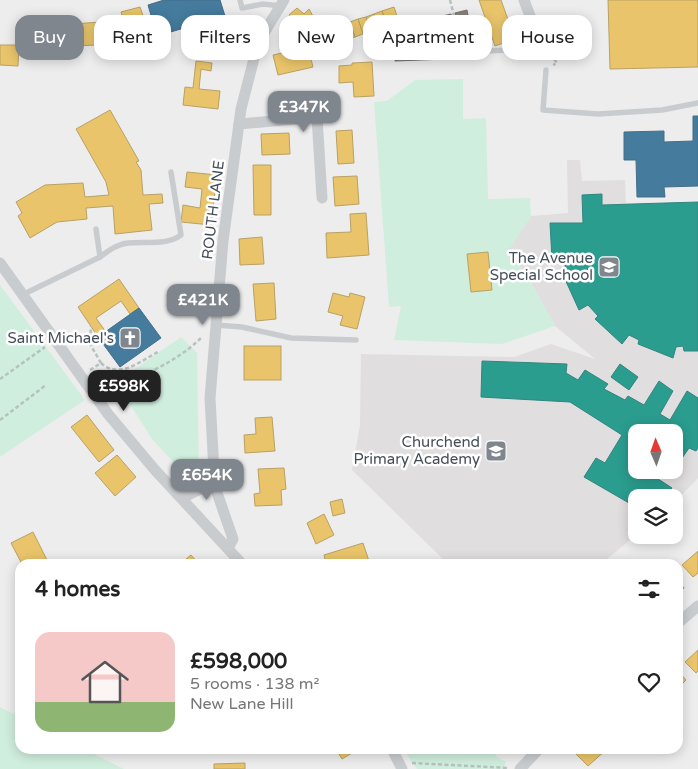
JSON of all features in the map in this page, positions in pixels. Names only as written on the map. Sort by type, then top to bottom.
[{"type":"street","points":[[524,0],[530,15]]},
{"type":"street","name":"ROUTH LANE","points":[[228,548],[233,539],[212,478],[214,471],[210,398],[223,241],[241,109],[258,43],[283,3]]},
{"type":"street","points":[[239,124],[316,117],[322,198]]},
{"type":"street","points":[[0,264],[80,376],[146,460],[238,559]]},
{"type":"street","points":[[182,498],[204,487],[212,478]]},
{"type":"street","points":[[683,619],[698,606]]},
{"type":"street","points":[[395,754],[401,765]]},
{"type":"street","points":[[520,769],[534,754]]},
{"type":"lane","points":[[240,0],[242,8],[262,4],[283,3]]},
{"type":"lane","points":[[546,70],[543,110],[598,114],[662,110],[698,104]]},
{"type":"lane","points":[[22,295],[100,257],[116,246],[126,243],[174,240],[181,235],[172,172]]},
{"type":"lane","points":[[96,229],[100,257]]},
{"type":"lane","points":[[216,324],[242,327],[291,338],[356,340]]},
{"type":"path","points":[[450,0],[454,15]]},
{"type":"path","points":[[546,70],[557,62],[555,60]]},
{"type":"path","points":[[94,394],[137,378],[167,363],[196,343],[216,324]]},
{"type":"path","points":[[91,326],[90,344],[101,363],[107,369],[119,370],[127,368],[158,352]]},
{"type":"path","points":[[0,379],[55,341]]},
{"type":"path","points":[[80,376],[101,363]]},
{"type":"path","points":[[0,420],[46,385]]},
{"type":"path","points":[[401,765],[520,769]]},
{"type":"shaded area","name":"Churchend Primary Academy","points":[[567,160],[580,160],[582,181],[625,180],[626,203],[698,202],[698,478],[683,494],[683,489],[628,489],[628,542],[607,559],[443,559],[352,470],[360,425],[361,354],[514,357],[551,344],[595,359],[555,326],[531,283],[508,250],[531,216],[568,213]]},
{"type":"green space","points":[[463,79],[463,119],[486,118],[488,199],[530,198],[531,216],[509,250],[531,283],[555,326],[502,344],[394,340],[401,306],[389,307],[374,102],[387,101],[415,80]]},
{"type":"green space","points":[[0,285],[85,400],[0,457]]},
{"type":"green space","points":[[181,337],[197,353],[199,477],[191,481],[152,439],[116,382]]},
{"type":"green space","points":[[0,707],[15,714],[15,754],[94,754],[124,769],[0,769]]},
{"type":"green space","points":[[406,754],[495,754],[506,762],[503,769],[417,769]]},
{"type":"building: Homes","points":[[479,0],[501,0],[506,15],[502,15],[502,44],[495,46],[492,37],[492,15],[484,15]]},
{"type":"building: Homes","points":[[608,0],[698,0],[698,67],[610,69]]},
{"type":"building: Homes","points":[[140,7],[143,15],[122,15],[121,12]]},
{"type":"building: Homes","points":[[394,7],[397,15],[383,15],[382,11]]},
{"type":"building: Homes","points":[[297,8],[304,14],[309,9],[312,15],[289,15]]},
{"type":"building: Homes","points":[[382,11],[383,15],[374,15]]},
{"type":"building: Homes","points":[[363,18],[363,34],[358,19]]},
{"type":"building: Homes","points":[[358,19],[363,34],[355,37],[353,21]]},
{"type":"building: Homes","points":[[94,22],[94,45],[84,46],[84,23]]},
{"type":"building: Homes","points":[[0,45],[15,45],[15,60],[18,60],[18,66],[0,65]]},
{"type":"building: Homes","points":[[279,54],[279,60],[311,60],[313,67],[278,75],[273,55]]},
{"type":"building: Homes","points":[[196,61],[212,63],[211,71],[201,69],[199,89],[220,91],[218,109],[183,105],[185,87],[193,88]]},
{"type":"building: Homes","points":[[372,62],[374,96],[354,97],[353,82],[339,83],[339,66]]},
{"type":"building: Homes","points":[[110,110],[139,161],[136,162],[141,170],[143,195],[162,194],[163,203],[149,204],[152,230],[115,234],[113,206],[86,208],[87,219],[57,222],[30,238],[18,216],[22,213],[16,202],[45,185],[83,183],[85,197],[109,195],[106,182],[76,129]]},
{"type":"building: Homes","points":[[352,130],[354,163],[338,164],[336,131]]},
{"type":"building: Homes","points":[[289,133],[290,154],[262,155],[261,134]]},
{"type":"building: Homes","points":[[253,165],[271,165],[271,215],[254,215]]},
{"type":"building: Homes","points":[[187,172],[217,175],[211,225],[181,222],[183,205],[200,208],[202,189],[185,187]]},
{"type":"building: Homes","points":[[357,176],[359,204],[335,206],[333,177]]},
{"type":"building: Homes","points":[[366,213],[369,255],[327,258],[326,233],[351,232],[350,214]]},
{"type":"building: Homes","points":[[262,237],[264,264],[240,265],[239,239]]},
{"type":"building: Homes","points":[[488,252],[492,290],[471,292],[467,254]]},
{"type":"building: Homes","points":[[119,279],[139,308],[130,314],[121,301],[96,318],[106,332],[98,337],[78,307]]},
{"type":"building: Homes","points":[[274,283],[276,319],[256,321],[253,284]]},
{"type":"building: Homes","points":[[333,293],[349,297],[350,293],[365,297],[357,329],[340,325],[343,316],[328,312]]},
{"type":"building: Homes","points":[[244,346],[281,346],[281,380],[244,380]]},
{"type":"building: Homes","points":[[87,415],[114,450],[99,462],[71,427]]},
{"type":"building: Homes","points":[[272,417],[275,451],[245,453],[244,435],[256,434],[255,418]]},
{"type":"building: Homes","points":[[117,455],[136,477],[115,496],[95,473]]},
{"type":"building: Homes","points":[[284,468],[286,489],[281,490],[282,505],[255,506],[254,494],[260,493],[258,469]]},
{"type":"building: Homes","points":[[342,499],[345,513],[333,516],[330,502]]},
{"type":"building: Homes","points":[[324,514],[334,535],[316,544],[307,523]]},
{"type":"building: Homes","points":[[33,532],[46,559],[19,559],[11,543]]},
{"type":"building: Homes","points":[[363,543],[368,559],[325,559],[324,555]]},
{"type":"building: Homes","points":[[698,551],[698,573],[693,577],[683,564]]},
{"type":"building: Homes","points":[[191,555],[195,559],[186,559]]},
{"type":"building: Homes","points":[[698,650],[698,671],[696,673],[685,662]]},
{"type":"building: Homes","points":[[339,754],[350,754],[342,759]]},
{"type":"building: Homes","points":[[576,754],[601,754],[588,766]]},
{"type":"building: Homes","points":[[245,763],[245,769],[214,769],[214,764]]},
{"type":"building: Schools","name":"The Avenue Special School","points":[[602,194],[602,205],[698,202],[698,351],[684,351],[683,346],[676,347],[673,358],[638,344],[639,340],[629,335],[622,344],[595,319],[598,316],[588,305],[579,310],[564,277],[568,274],[562,258],[552,259],[550,223],[583,223],[582,195]]},
{"type":"building: Schools","points":[[482,361],[567,364],[566,373],[578,380],[585,370],[608,384],[604,389],[625,400],[628,396],[644,405],[659,381],[673,391],[660,414],[670,420],[687,391],[698,398],[698,448],[696,451],[689,448],[683,457],[683,424],[628,424],[628,479],[658,479],[672,488],[628,489],[628,502],[584,477],[596,458],[605,463],[622,435],[570,402],[481,397]]},
{"type":"building: Schools","points":[[620,364],[638,377],[629,390],[611,377]]},
{"type":"building: Public","points":[[164,0],[220,0],[225,15],[181,15],[181,29],[171,32],[171,15],[151,15],[148,5]]},
{"type":"building: Public","points":[[693,116],[698,116],[698,186],[664,187],[665,197],[637,197],[636,160],[624,160],[624,132],[664,131],[664,142],[693,141]]},
{"type":"building: Public","name":"Saint Michael's","points":[[139,308],[161,338],[120,367],[98,337]]},
{"type":"building: Industry","points":[[467,10],[468,15],[456,15],[455,13]]},
{"type":"place","name":"The Avenue Special School","points":[[609,267]]},
{"type":"place","name":"Saint Michael's","points":[[130,338]]},
{"type":"place","name":"Churchend Primary Academy","points":[[496,451]]}]
